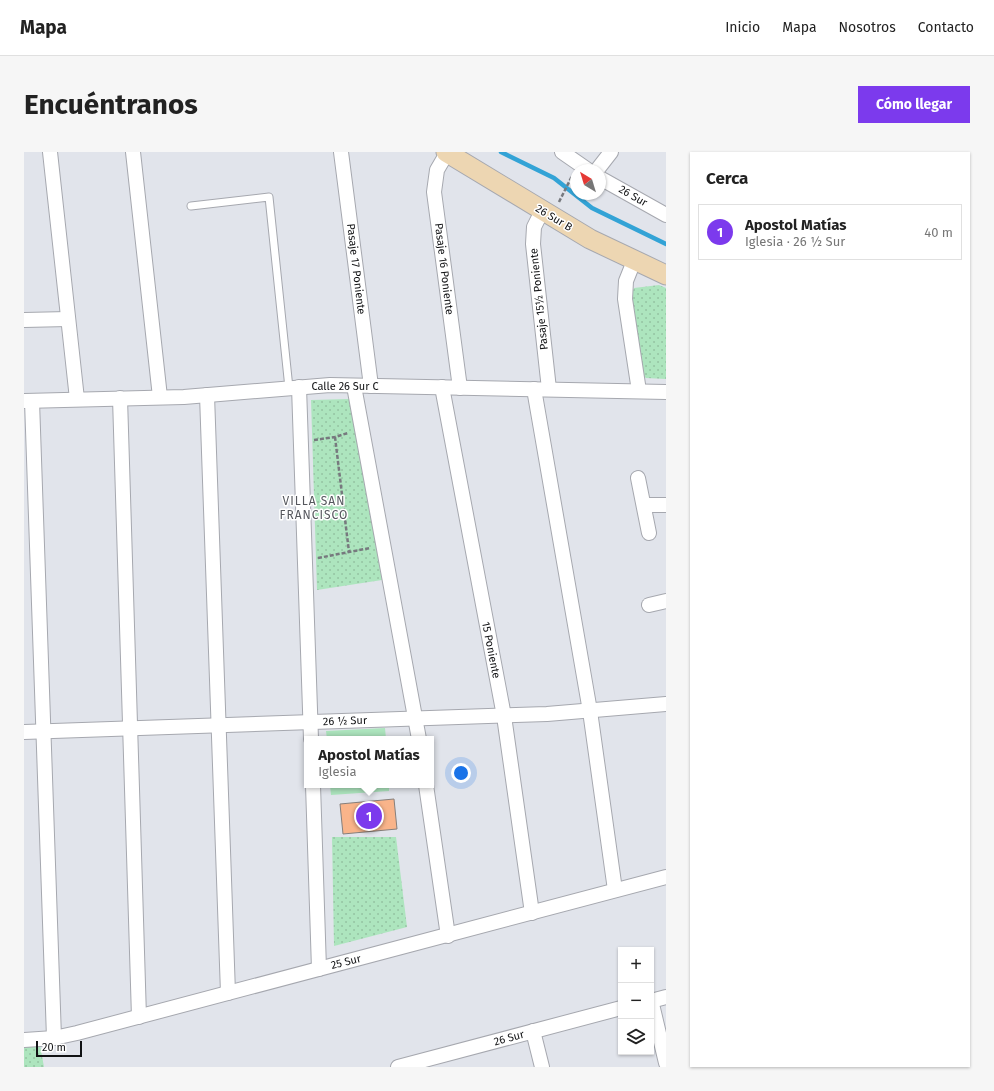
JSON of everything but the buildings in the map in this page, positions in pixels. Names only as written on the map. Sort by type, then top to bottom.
[{"type":"street","points":[[50,152],[77,400]]},
{"type":"street","points":[[133,152],[160,397]]},
{"type":"street","name":"Pasaje 17 Poniente","points":[[341,152],[371,386]]},
{"type":"street","name":"26 Sur B","points":[[446,152],[590,239],[666,275]]},
{"type":"street","name":"Pasaje 16 Poniente","points":[[446,152],[437,170],[434,192],[460,388]]},
{"type":"street","points":[[562,152],[580,164]]},
{"type":"street","points":[[602,164],[611,152]]},
{"type":"street","name":"26 Sur","points":[[606,181],[666,215]]},
{"type":"street","name":"Pasaje 15½ Poniente","points":[[547,214],[534,227],[533,240],[549,389]]},
{"type":"street","points":[[634,261],[626,282],[625,295],[639,391]]},
{"type":"street","points":[[24,320],[68,319]]},
{"type":"street","points":[[354,386],[419,736]]},
{"type":"street","name":"Calle 26 Sur C","points":[[28,401],[207,395],[294,388],[354,386],[666,392]]},
{"type":"street","name":"15 Poniente","points":[[442,387],[504,716],[532,913]]},
{"type":"street","points":[[294,388],[300,442],[311,736]]},
{"type":"street","points":[[534,389],[590,711],[616,890]]},
{"type":"street","points":[[207,395],[228,993]]},
{"type":"street","points":[[120,398],[139,1017]]},
{"type":"street","points":[[28,401],[43,731],[54,1038]]},
{"type":"street","points":[[638,478],[649,533]]},
{"type":"street","points":[[644,505],[666,505]]},
{"type":"street","points":[[649,605],[666,602]]},
{"type":"street","name":"26 ½ Sur","points":[[24,732],[504,716],[590,711],[666,704]]},
{"type":"street","points":[[313,788],[319,969]]},
{"type":"street","points":[[426,788],[448,936]]},
{"type":"street","name":"25 Sur","points":[[24,1040],[54,1038],[139,1017],[666,877]]},
{"type":"street","points":[[654,999],[666,996]]},
{"type":"street","name":"26 Sur","points":[[398,1067],[416,1065],[618,1009]]},
{"type":"street","points":[[654,1013],[666,1064]]},
{"type":"street","points":[[534,1032],[542,1067]]},
{"type":"lane","points":[[191,206],[269,197],[294,388]]},
{"type":"path","points":[[547,214],[570,183]]},
{"type":"path","points":[[300,442],[335,437],[362,428]]},
{"type":"path","points":[[335,437],[349,552]]},
{"type":"path","points":[[304,561],[384,545]]},
{"type":"green space","points":[[659,285],[666,288],[666,379],[646,378],[640,374],[630,299],[634,288]]},
{"type":"green space","points":[[350,399],[382,580],[317,590],[311,400]]},
{"type":"green space","points":[[385,728],[386,736],[327,736],[326,731]]},
{"type":"green space","points":[[330,788],[389,788],[389,791],[331,795]]},
{"type":"green space","points":[[332,837],[396,837],[407,927],[334,946]]},
{"type":"green space","points":[[40,1045],[44,1067],[24,1067],[24,1046]]},
{"type":"waterway","points":[[501,152],[554,178],[592,208],[666,244]]},
{"type":"place","name":"Apostol Matías","points":[[369,816]]},
{"type":"district","name":"VILLA SAN FRANCISCO","points":[[314,508]]}]
